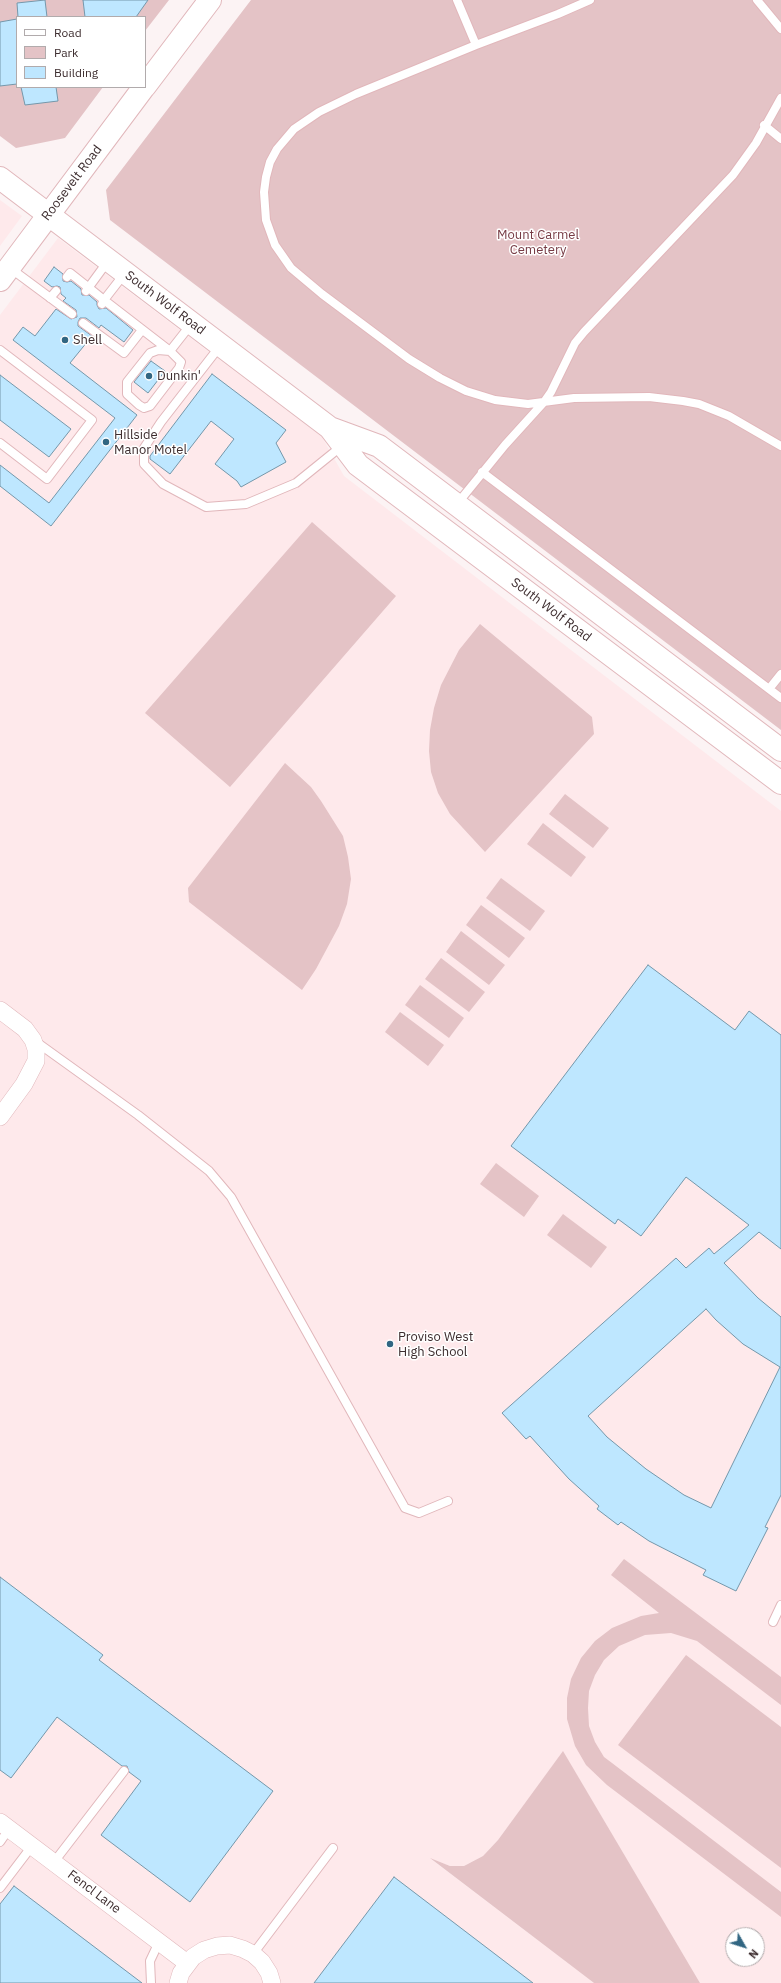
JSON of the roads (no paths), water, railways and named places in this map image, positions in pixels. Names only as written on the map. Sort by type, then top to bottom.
[{"type":"main road","name":"Roosevelt Road","points":[[146,85],[210,0]]},
{"type":"main road","name":"Roosevelt Road","points":[[5,274],[143,88]]},
{"type":"main road","name":"South Wolf Road","points":[[0,178],[330,428],[358,465],[781,783]]},
{"type":"main road","name":"South Wolf Road","points":[[330,428],[379,446],[781,750]]},
{"type":"street","points":[[0,1010],[25,1029],[33,1040],[36,1049],[36,1061],[31,1073],[0,1116]]},
{"type":"street","name":"Fencl Lane","points":[[3,1831],[32,1846],[187,1963]]},
{"type":"street","points":[[178,1983],[181,1973],[187,1963],[204,1950],[217,1946],[230,1945],[243,1948],[262,1962],[269,1972],[272,1983]]},
{"type":"lane","points":[[457,0],[476,45]]},
{"type":"lane","points":[[590,0],[356,94],[319,112],[294,129],[281,144],[270,162],[264,192],[266,220],[275,245],[291,268],[312,286],[409,359],[453,386],[480,396],[528,404],[574,398],[635,397],[699,404],[729,416],[781,446]]},
{"type":"lane","points":[[757,0],[781,29]]},
{"type":"lane","points":[[457,505],[482,472],[519,428],[544,402],[551,392],[575,343],[584,332],[724,185],[745,158],[781,98]]},
{"type":"lane","points":[[764,125],[781,139]]},
{"type":"lane","points":[[87,289],[117,267]]},
{"type":"lane","points":[[103,302],[117,267]]},
{"type":"lane","points":[[67,277],[70,273],[103,302],[170,351],[180,360],[179,368],[150,406],[144,408],[127,394],[127,382],[150,353],[158,350],[170,351]]},
{"type":"lane","points":[[5,274],[50,298],[71,313],[75,305]]},
{"type":"lane","points":[[50,298],[56,290]]},
{"type":"lane","points":[[92,318],[85,324],[124,353],[142,330]]},
{"type":"lane","points":[[170,351],[192,323]]},
{"type":"lane","points":[[106,340],[112,333]]},
{"type":"lane","points":[[221,345],[161,422],[144,448],[144,464],[163,484],[206,507],[246,504],[296,483],[343,445]]},
{"type":"lane","points":[[0,444],[47,479],[92,420],[1,352]]},
{"type":"lane","points":[[482,472],[781,698]]},
{"type":"lane","points":[[769,689],[781,674]]},
{"type":"lane","points":[[33,1040],[138,1115],[209,1171],[232,1197],[405,1508],[419,1513],[448,1501]]},
{"type":"lane","points":[[773,1622],[781,1605]]},
{"type":"lane","points":[[54,1862],[124,1771]]},
{"type":"lane","points":[[0,1888],[32,1846]]},
{"type":"lane","points":[[253,1954],[333,1848]]},
{"type":"lane","points":[[151,1983],[150,1961],[159,1942]]},
{"type":"place","name":"Shell","points":[[65,340]]},
{"type":"place","name":"Dunkin'","points":[[149,376]]},
{"type":"place","name":"Hillside Manor Motel","points":[[106,442]]},
{"type":"place","name":"Proviso West High School","points":[[390,1344]]},
{"type":"park label","name":"Mount Carmel Cemetery","points":[[538,242]]}]
